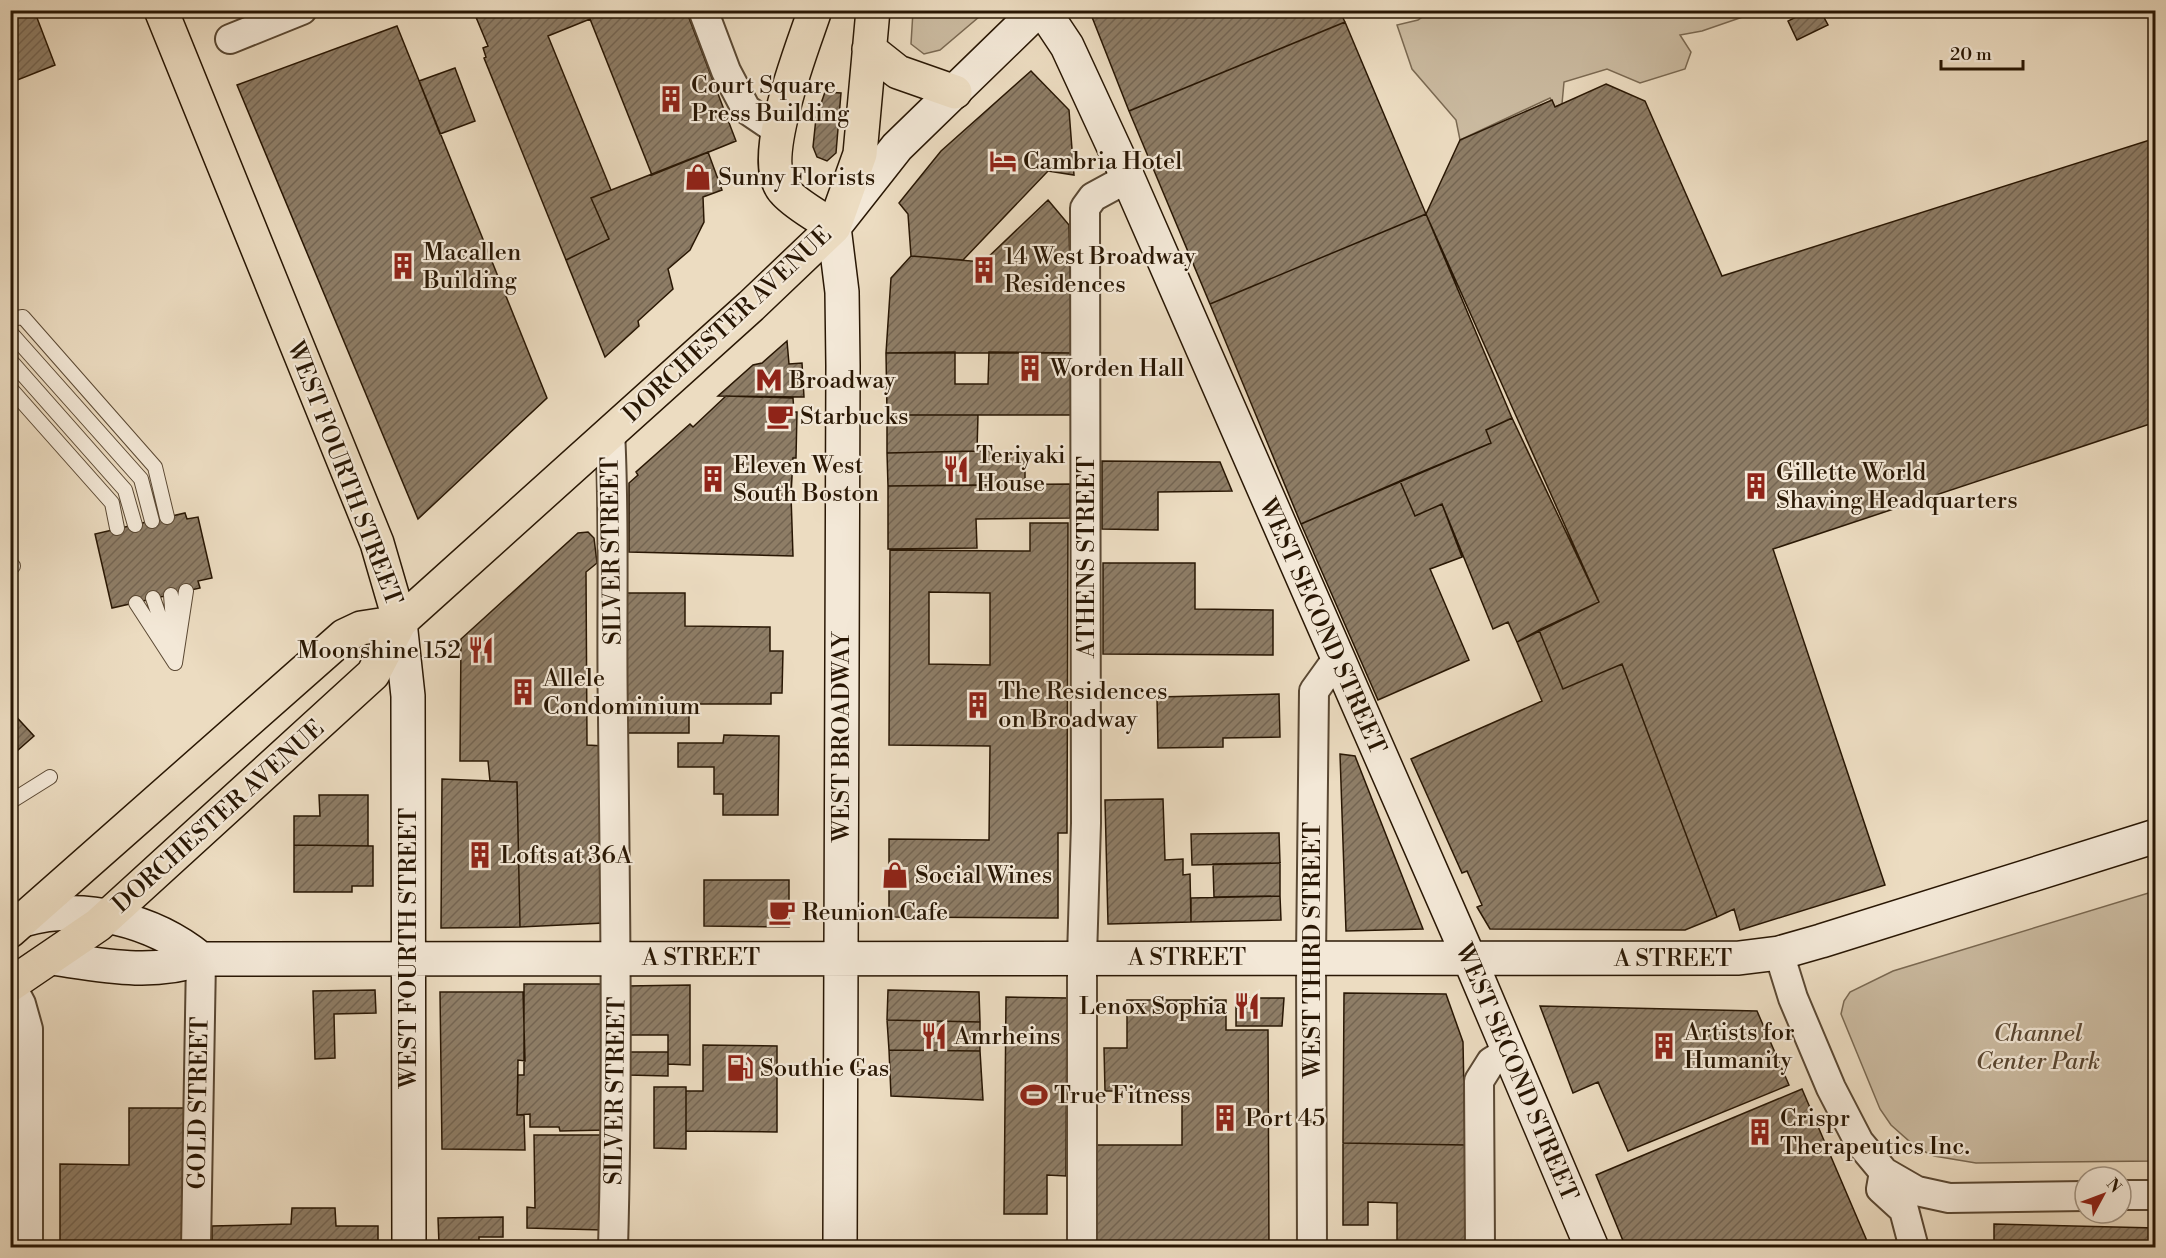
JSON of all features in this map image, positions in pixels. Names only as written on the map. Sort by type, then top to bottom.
[{"type":"main road","name":"WEST FOURTH STREET","points":[[161,10],[377,543],[400,622],[408,696],[410,1248]]},
{"type":"main road","points":[[814,10],[777,130],[774,156],[777,179],[784,192],[834,226]]},
{"type":"main road","name":"WEST BROADWAY","points":[[840,1248],[842,292],[834,226],[860,154],[873,10]]},
{"type":"main road","name":"DORCHESTER AVENUE","points":[[11,985],[108,916],[373,674],[400,622],[751,306],[834,226],[897,147],[1038,10]]},
{"type":"main road","name":"WEST SECOND STREET","points":[[1043,10],[1067,46],[1128,178],[1470,960],[1592,1248]]},
{"type":"main road","points":[[869,49],[898,72],[955,92]]},
{"type":"main road","name":"DORCHESTER AVENUE","points":[[17,926],[344,636],[361,628],[400,622]]},
{"type":"main road","name":"A STREET","points":[[51,957],[119,968],[171,967],[201,959],[1082,957],[1470,960],[1518,957],[1694,960],[1779,953],[2156,836]]},
{"type":"main road","points":[[17,926],[62,913],[108,916],[157,931],[178,942],[201,959]]},
{"type":"street","points":[[230,39],[302,10]]},
{"type":"street","points":[[703,10],[726,71],[746,109],[777,130]]},
{"type":"street","name":"ATHENS STREET","points":[[1082,1248],[1082,957],[1086,823],[1085,208],[1093,197],[1128,178]]},
{"type":"street","name":"SILVER STREET","points":[[610,431],[613,488],[613,715],[617,957],[614,1240]]},
{"type":"street","name":"WEST THIRD STREET","points":[[1312,1248],[1311,958],[1314,691],[1337,659]]},
{"type":"street","points":[[1779,953],[1793,998],[1831,1088],[1859,1143],[1884,1172],[1917,1191],[1948,1198],[2073,1196]]},
{"type":"street","name":"GOLD STREET","points":[[196,1248],[201,959]]},
{"type":"street","points":[[11,985],[21,1004],[28,1029],[19,1204],[28,1248]]},
{"type":"street","points":[[1480,1248],[1479,1081],[1491,1062],[1509,1051]]},
{"type":"street","points":[[1884,1172],[1881,1189],[1904,1210],[1914,1248]]},
{"type":"street","points":[[2133,1195],[2156,1195]]},
{"type":"lane","points":[[10,319],[23,316],[155,467],[167,517]]},
{"type":"lane","points":[[10,332],[141,479],[152,521]]},
{"type":"lane","points":[[10,360],[125,490],[135,525]]},
{"type":"lane","points":[[10,388],[112,503],[117,528]]},
{"type":"lane","points":[[176,663],[186,591]]},
{"type":"lane","points":[[171,595],[176,663]]},
{"type":"lane","points":[[153,598],[176,663]]},
{"type":"lane","points":[[136,603],[176,663]]},
{"type":"lane","points":[[10,802],[50,777]]},
{"type":"green space","points":[[913,10],[986,11],[940,50],[924,54],[911,44]]},
{"type":"green space","points":[[1432,10],[1760,11],[1702,31],[1680,35],[1691,52],[1685,69],[1640,83],[1607,69],[1564,82],[1562,104],[1555,107],[1550,98],[1460,140],[1456,120],[1412,69],[1397,25],[1418,20]]},
{"type":"green space","name":"Channel Center Park","points":[[2155,891],[2155,1161],[1976,1163],[1934,1156],[1917,1148],[1891,1125],[1880,1109],[1841,1014],[1844,1001],[1850,992],[1893,971]]},
{"type":"building","points":[[10,10],[34,10],[55,65],[10,83]]},
{"type":"building","name":"Court Square Press Building","points":[[473,10],[686,10],[736,141],[652,175],[590,19],[548,36],[611,190],[591,198],[609,239],[566,260],[484,58],[486,57],[483,48],[488,46]]},
{"type":"building","points":[[1101,10],[1339,10],[1345,22],[1129,111],[1092,17]]},
{"type":"building","points":[[1810,10],[1820,10],[1828,25],[1797,40],[1788,21]]},
{"type":"building","points":[[1345,22],[1426,214],[1210,304],[1129,111]]},
{"type":"building","name":"Macallen Building","points":[[397,26],[547,398],[418,519],[237,85]]},
{"type":"building","points":[[455,68],[475,121],[440,134],[419,81]]},
{"type":"building","name":"Cambria Hotel","points":[[1031,71],[1069,110],[1074,175],[1048,171],[963,260],[911,256],[908,214],[899,203],[941,151]]},
{"type":"building","name":"Gillette World Shaving Headquarters","points":[[1606,84],[1645,101],[1722,276],[2156,138],[2156,422],[1773,549],[1885,885],[1740,930],[1734,909],[1717,917],[1622,664],[1563,689],[1539,630],[1599,602],[1426,214],[1460,140],[1552,100],[1555,107]]},
{"type":"building","points":[[825,92],[841,93],[836,153],[827,161],[817,157],[813,147],[816,118]]},
{"type":"building","points":[[708,152],[722,190],[703,197],[704,222],[690,250],[668,269],[673,289],[638,321],[639,326],[605,357],[566,260],[609,239],[591,198]]},
{"type":"building","name":"14 West Broadway Residences","points":[[1048,200],[1069,225],[1072,353],[886,353],[891,278],[911,256],[983,262]]},
{"type":"building","points":[[1426,214],[1512,418],[1486,430],[1491,443],[1301,524],[1210,304]]},
{"type":"building","name":"Broadway","points":[[787,341],[789,364],[802,363],[804,397],[718,396],[753,365],[762,363]]},
{"type":"building","name":"Worden Hall","points":[[955,352],[955,384],[988,384],[989,352],[1072,353],[1073,415],[887,415],[886,353]]},
{"type":"building","name":"Eleven West South Boston","points":[[726,396],[793,398],[794,412],[797,412],[796,458],[793,458],[791,495],[793,556],[629,552],[629,483],[638,475],[636,472],[690,424],[693,427]]},
{"type":"building","points":[[887,415],[978,415],[977,451],[887,453]]},
{"type":"building","points":[[1512,418],[1599,602],[1517,642],[1508,622],[1493,629],[1442,504],[1415,516],[1400,481],[1491,443],[1486,430]]},
{"type":"building","name":"Teriyaki House","points":[[977,451],[1025,453],[1025,485],[888,486],[887,453]]},
{"type":"building","points":[[1102,461],[1220,462],[1232,491],[1158,492],[1158,530],[1102,529]]},
{"type":"building","points":[[1400,481],[1415,516],[1442,504],[1462,557],[1430,569],[1469,660],[1378,700],[1301,524]]},
{"type":"building","points":[[1070,484],[1070,518],[976,519],[977,548],[888,549],[888,486]]},
{"type":"building","points":[[185,513],[187,519],[198,517],[212,578],[198,581],[200,588],[112,608],[95,534]]},
{"type":"building","name":"The Residences on Broadway","points":[[1030,523],[1068,523],[1067,833],[1058,833],[1058,918],[889,917],[889,839],[989,840],[990,746],[889,745],[890,550],[1030,551]],"holes":[[[929,592],[990,593],[990,665],[929,664]]]},
{"type":"building","name":"Allele Condominium","points":[[588,532],[594,538],[597,563],[586,572],[587,745],[604,746],[604,923],[520,927],[517,782],[490,781],[488,761],[460,761],[461,639],[578,533]]},
{"type":"building","points":[[1103,563],[1195,563],[1195,609],[1273,610],[1273,655],[1103,654]]},
{"type":"building","points":[[626,593],[685,593],[685,626],[770,627],[770,651],[783,651],[782,693],[771,693],[771,704],[689,704],[689,733],[625,733]]},
{"type":"building","points":[[1539,630],[1563,689],[1622,664],[1717,917],[1685,930],[1490,929],[1477,907],[1482,905],[1467,871],[1462,873],[1411,759],[1542,701],[1517,642]]},
{"type":"building","points":[[1279,694],[1280,737],[1223,738],[1223,747],[1158,748],[1157,697]]},
{"type":"building","points":[[10,710],[34,736],[10,757]]},
{"type":"building","points":[[724,735],[779,736],[778,815],[723,815],[723,794],[714,794],[714,767],[678,767],[678,743],[723,743]]},
{"type":"building","points":[[1340,754],[1355,756],[1423,929],[1346,931]]},
{"type":"building","name":"Lofts at 36A","points":[[442,779],[517,782],[520,927],[441,928]]},
{"type":"building","points":[[319,795],[368,795],[368,846],[294,845],[294,816],[320,816]]},
{"type":"building","points":[[1163,799],[1165,860],[1183,859],[1183,875],[1190,874],[1191,922],[1108,924],[1105,800]]},
{"type":"building","points":[[1279,833],[1280,863],[1192,865],[1191,834]]},
{"type":"building","points":[[294,845],[373,846],[373,886],[352,886],[352,892],[294,892]]},
{"type":"building","points":[[1280,863],[1280,896],[1214,897],[1213,864]]},
{"type":"building","points":[[704,880],[789,880],[789,927],[704,926]]},
{"type":"building","points":[[1280,896],[1281,920],[1191,922],[1191,898]]},
{"type":"building","points":[[524,984],[605,984],[606,1130],[560,1131],[559,1127],[530,1127],[530,1114],[517,1115],[518,1075],[524,1075]]},
{"type":"building","points":[[690,985],[690,1065],[668,1064],[668,1035],[629,1035],[627,986]]},
{"type":"building","points":[[375,990],[376,1013],[334,1014],[335,1058],[315,1059],[313,991]]},
{"type":"building","points":[[888,990],[979,992],[980,1022],[887,1020]]},
{"type":"building","points":[[440,992],[523,992],[525,1061],[518,1060],[517,1115],[524,1115],[525,1150],[442,1149]]},
{"type":"building","points":[[1344,993],[1446,994],[1463,1042],[1465,1145],[1343,1143]]},
{"type":"building","points":[[1006,997],[1067,998],[1066,1176],[1047,1175],[1047,1214],[1004,1214]]},
{"type":"building","points":[[1236,998],[1284,998],[1282,1026],[1236,1026]]},
{"type":"building","name":"Port 45","points":[[1127,1000],[1226,1000],[1226,1030],[1268,1030],[1269,1248],[1179,1248],[1179,1243],[1096,1243],[1095,1145],[1182,1145],[1182,1091],[1105,1091],[1104,1048],[1127,1048]]},
{"type":"building","name":"Artists for Humanity","points":[[1540,1006],[1757,1011],[1789,1085],[1628,1151],[1598,1082],[1573,1093]]},
{"type":"building","name":"Amrheins","points":[[887,1020],[980,1022],[980,1051],[889,1050]]},
{"type":"building","name":"Southie Gas","points":[[703,1045],[777,1046],[777,1132],[686,1131],[686,1091],[703,1091]]},
{"type":"building","points":[[889,1050],[980,1051],[983,1100],[891,1096]]},
{"type":"building","points":[[628,1052],[668,1052],[668,1076],[628,1075]]},
{"type":"building","points":[[654,1087],[686,1087],[686,1149],[654,1148]]},
{"type":"building","name":"Crispr Therapeutics Inc.","points":[[1802,1089],[1870,1248],[1626,1248],[1596,1175]]},
{"type":"building","points":[[129,1108],[187,1108],[187,1248],[60,1247],[60,1164],[129,1165]]},
{"type":"building","points":[[534,1135],[603,1135],[603,1230],[527,1228],[527,1207],[535,1208]]},
{"type":"building","points":[[1343,1143],[1465,1145],[1467,1248],[1397,1248],[1397,1203],[1368,1202],[1368,1225],[1343,1225]]},
{"type":"building","points":[[292,1208],[335,1208],[336,1226],[378,1226],[378,1248],[212,1248],[212,1226],[291,1224]]},
{"type":"building","points":[[503,1217],[503,1237],[479,1237],[479,1244],[439,1244],[438,1218]]},
{"type":"building","points":[[1994,1224],[2156,1228],[2156,1248],[1994,1248]]},
{"type":"building","points":[[528,1241],[600,1241],[600,1248],[528,1248]]},
{"type":"building","points":[[439,1244],[479,1244],[479,1248],[439,1248]]},
{"type":"place","name":"Court Square Press Building","points":[[671,99]]},
{"type":"place","name":"Cambria Hotel","points":[[1003,161]]},
{"type":"place","name":"Sunny Florists","points":[[698,177]]},
{"type":"place","name":"Macallen Building","points":[[403,266]]},
{"type":"place","name":"14 West Broadway Residences","points":[[984,270]]},
{"type":"place","name":"Worden Hall","points":[[1030,368]]},
{"type":"place","name":"Broadway","points":[[769,380]]},
{"type":"place","name":"Starbucks","points":[[780,416]]},
{"type":"place","name":"Teriyaki House","points":[[956,469]]},
{"type":"place","name":"Eleven West South Boston","points":[[713,479]]},
{"type":"place","name":"Gillette World Shaving Headquarters","points":[[1756,486]]},
{"type":"place","name":"Moonshine 152","points":[[481,650]]},
{"type":"place","name":"Allele Condominium","points":[[523,692]]},
{"type":"place","name":"The Residences on Broadway","points":[[978,705]]},
{"type":"place","name":"Lofts at 36A","points":[[480,855]]},
{"type":"place","name":"Social Wines","points":[[895,875]]},
{"type":"place","name":"Reunion Cafe","points":[[782,912]]},
{"type":"place","name":"Lenox Sophia","points":[[1247,1006]]},
{"type":"place","name":"Amrheins","points":[[934,1036]]},
{"type":"place","name":"Artists for Humanity","points":[[1664,1046]]},
{"type":"place","name":"Southie Gas","points":[[740,1068]]},
{"type":"place","name":"True Fitness","points":[[1034,1095]]},
{"type":"place","name":"Port 45","points":[[1225,1118]]},
{"type":"place","name":"Crispr Therapeutics Inc.","points":[[1760,1132]]}]
